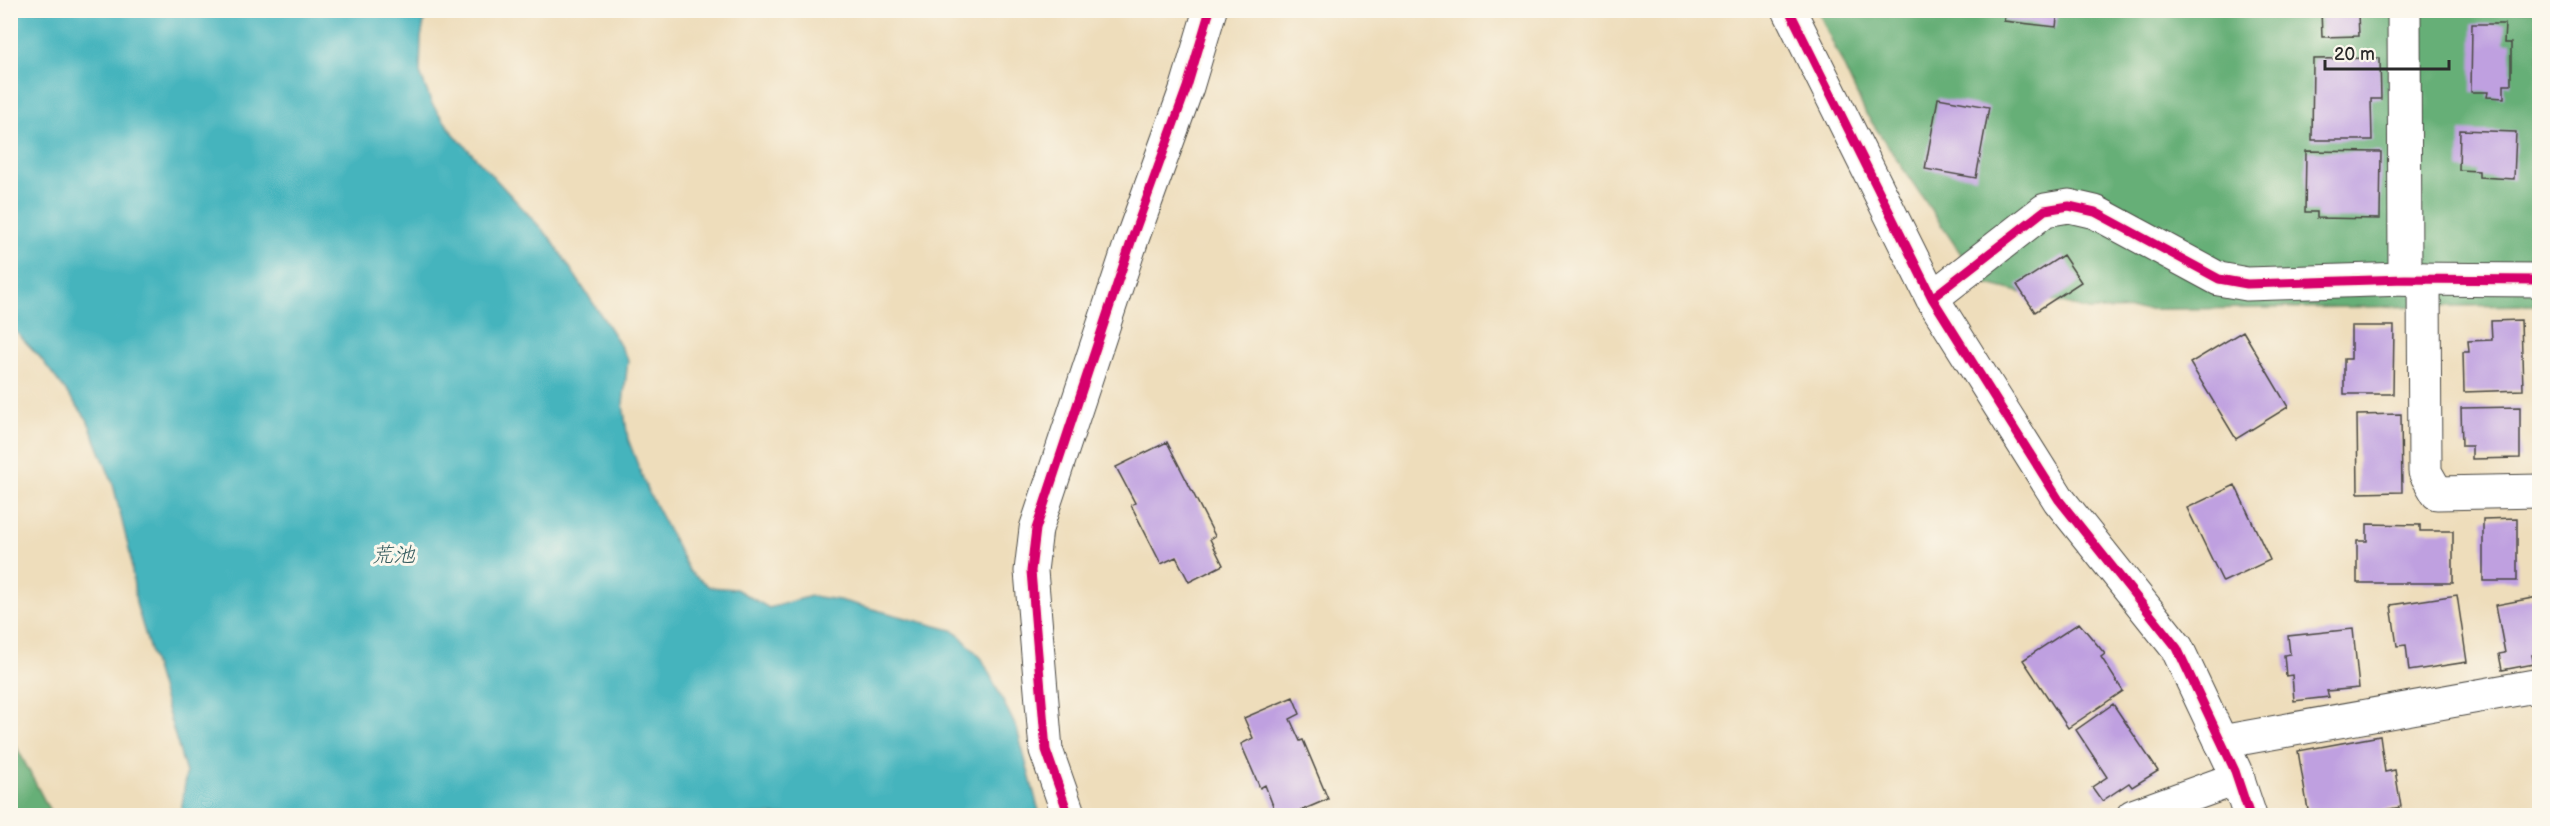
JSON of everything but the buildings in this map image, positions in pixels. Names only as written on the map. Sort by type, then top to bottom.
[{"type":"street","points":[[1069,816],[1046,750],[1031,571],[1036,529],[1210,10]]},
{"type":"street","points":[[1789,10],[1932,298],[2059,500],[2177,648],[2238,778],[2250,816]]},
{"type":"street","points":[[2404,10],[2414,279],[2425,472],[2437,493],[2540,491]]},
{"type":"street","points":[[1932,298],[2045,210],[2069,206],[2095,212],[2219,279],[2269,285],[2414,279],[2540,280]]},
{"type":"street","points":[[2221,742],[2540,685]]},
{"type":"street","points":[[2133,816],[2238,778]]},
{"type":"green space","points":[[1818,11],[2539,11],[2539,305],[2089,310],[1980,282],[1866,114]]},
{"type":"green space","points":[[11,735],[14,742],[52,815],[11,815]]},
{"type":"water","name":"荒池","points":[[11,10],[426,11],[421,38],[420,73],[432,104],[453,133],[551,239],[628,360],[623,404],[628,439],[647,489],[690,572],[710,587],[736,589],[769,608],[811,596],[839,600],[955,631],[982,659],[1017,729],[1040,815],[181,815],[186,773],[136,603],[130,554],[113,484],[87,419],[39,356],[11,327]]},
{"type":"cycle path","points":[[1069,816],[1046,750],[1031,571],[1036,529],[1132,239],[1187,87],[1210,10]]},
{"type":"cycle path","points":[[1789,10],[1932,298],[2059,500],[2177,648],[2235,771],[2250,816]]},
{"type":"cycle path","points":[[1932,298],[2045,210],[2069,206],[2095,212],[2219,279],[2247,284],[2405,279],[2540,280]]}]
